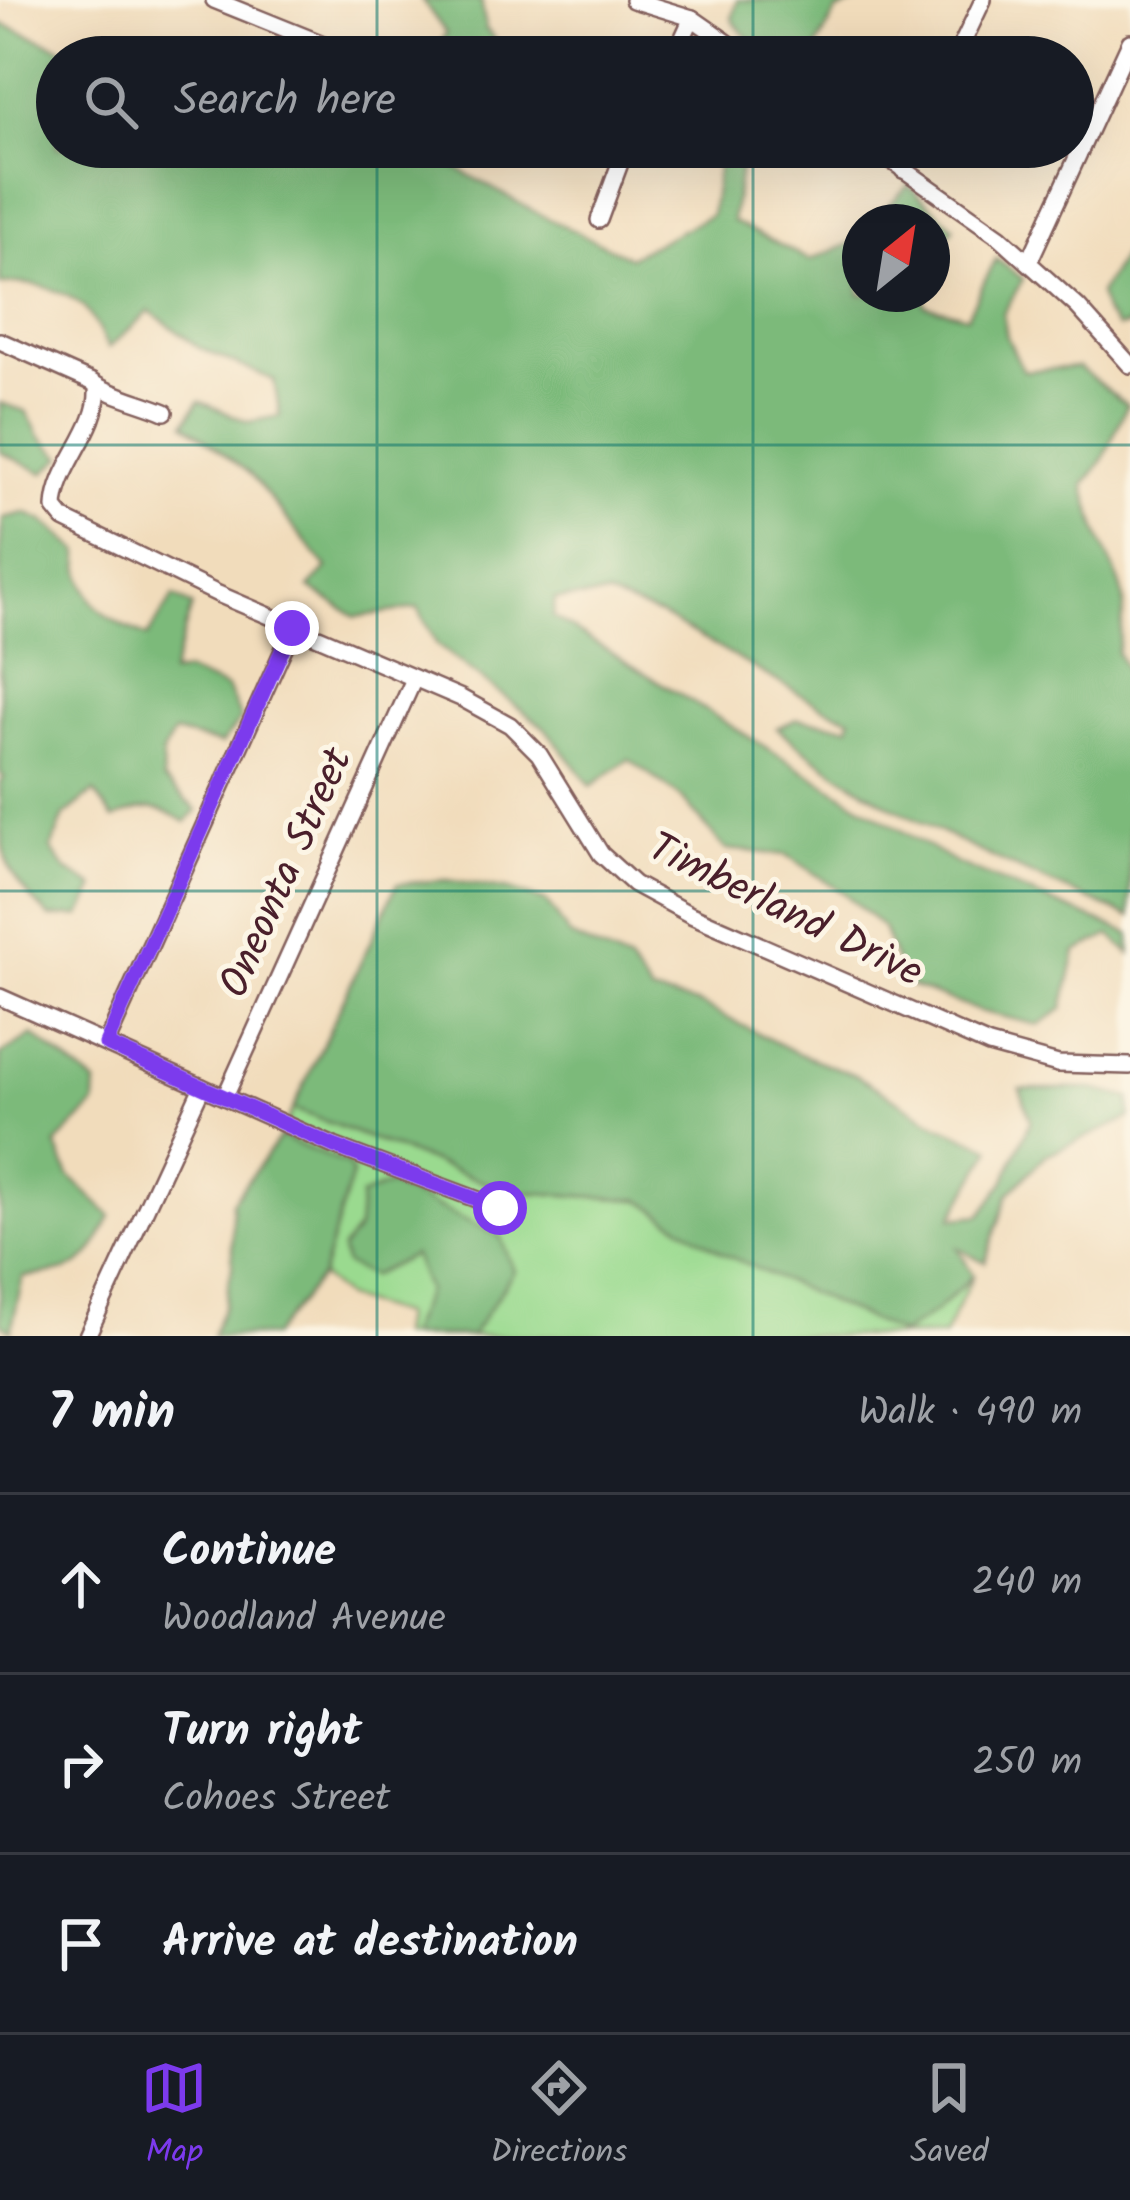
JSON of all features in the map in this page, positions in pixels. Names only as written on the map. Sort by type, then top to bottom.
[{"type":"street","points":[[214,0],[303,36]]},
{"type":"street","points":[[633,0],[692,18],[718,36]]},
{"type":"street","points":[[966,36],[983,0]]},
{"type":"street","points":[[684,36],[692,18]]},
{"type":"street","points":[[1094,120],[1130,42]]},
{"type":"street","points":[[599,220],[618,168]]},
{"type":"street","points":[[900,168],[1029,262],[1130,365]]},
{"type":"street","points":[[1029,262],[1072,168]]},
{"type":"street","points":[[0,341],[98,388],[126,394],[164,412]]},
{"type":"street","name":"Timberland Drive","points":[[98,388],[98,398],[57,491],[58,513],[292,628],[485,710],[526,739],[550,770],[588,838],[634,884],[691,915],[989,1045],[1058,1064],[1130,1066]]},
{"type":"street","points":[[106,1044],[292,628]]},
{"type":"street","name":"Oneonta Street","points":[[225,1097],[415,679]]},
{"type":"street","points":[[0,997],[334,1146],[500,1208]]},
{"type":"street","points":[[87,1336],[202,1087]]},
{"type":"green space","points":[[422,0],[481,0],[486,29],[492,36],[446,33]]},
{"type":"green space","points":[[737,0],[865,0],[837,11],[823,36],[746,36],[732,19]]},
{"type":"green space","points":[[0,23],[36,38],[36,168],[456,168],[629,257],[711,215],[718,168],[740,168],[732,221],[810,260],[842,247],[842,312],[950,312],[967,316],[996,259],[1023,279],[1003,314],[1007,337],[1023,371],[1078,367],[1127,405],[1103,460],[1084,485],[1124,603],[1117,653],[1130,676],[1130,917],[946,835],[858,786],[777,728],[797,719],[849,726],[851,718],[823,707],[660,615],[607,596],[555,599],[553,617],[955,863],[1130,934],[1130,954],[1110,935],[1076,952],[1063,1009],[1038,1025],[979,1011],[905,984],[883,928],[844,893],[787,855],[725,849],[682,798],[629,759],[591,786],[545,728],[437,645],[418,608],[356,617],[309,588],[327,568],[250,474],[185,423],[199,401],[248,422],[280,416],[274,380],[201,349],[150,311],[108,348],[90,315],[74,300],[54,290],[0,285]]},
{"type":"green space","points":[[908,185],[929,204],[890,204]]},
{"type":"green space","points":[[1125,252],[1130,253],[1130,325],[1117,328],[1104,312],[1099,294]]},
{"type":"green space","points":[[0,403],[26,411],[39,435],[62,457],[44,473],[0,452]]},
{"type":"green space","points":[[25,513],[44,521],[79,551],[89,596],[117,622],[147,637],[174,596],[192,606],[171,674],[186,672],[227,688],[241,719],[221,744],[174,733],[162,753],[163,780],[197,810],[186,822],[150,809],[114,819],[94,792],[64,816],[51,849],[66,870],[95,887],[81,916],[50,917],[12,873],[3,845],[0,551],[3,518]]},
{"type":"green space","points":[[446,880],[509,890],[547,902],[570,936],[629,963],[651,993],[701,1005],[797,1053],[856,1075],[938,1125],[992,1148],[952,1218],[981,1215],[1004,1182],[1031,1120],[1020,1089],[1093,1089],[1130,1098],[1130,1118],[1046,1155],[1008,1195],[985,1262],[958,1248],[973,1275],[936,1311],[901,1334],[722,1253],[641,1200],[508,1191],[293,1109],[397,884]]},
{"type":"green space","points":[[33,1035],[96,1084],[95,1105],[56,1144],[69,1176],[111,1216],[95,1247],[79,1264],[23,1277],[11,1331],[0,1323],[0,1055]]},
{"type":"green space","points":[[293,1109],[508,1191],[641,1200],[703,1240],[936,1311],[973,1275],[944,1336],[399,1336],[402,1315],[345,1298],[321,1276],[351,1174],[280,1137]]},
{"type":"green space","points":[[280,1137],[348,1165],[352,1174],[321,1276],[272,1336],[212,1336],[232,1268],[232,1202]]},
{"type":"green space","points":[[389,1185],[500,1236],[514,1271],[471,1336],[407,1336],[427,1290],[413,1255],[371,1276],[345,1264],[342,1249],[358,1229],[361,1196]]},
{"type":"route","points":[[292,628],[106,1044],[334,1146],[500,1208]]}]
